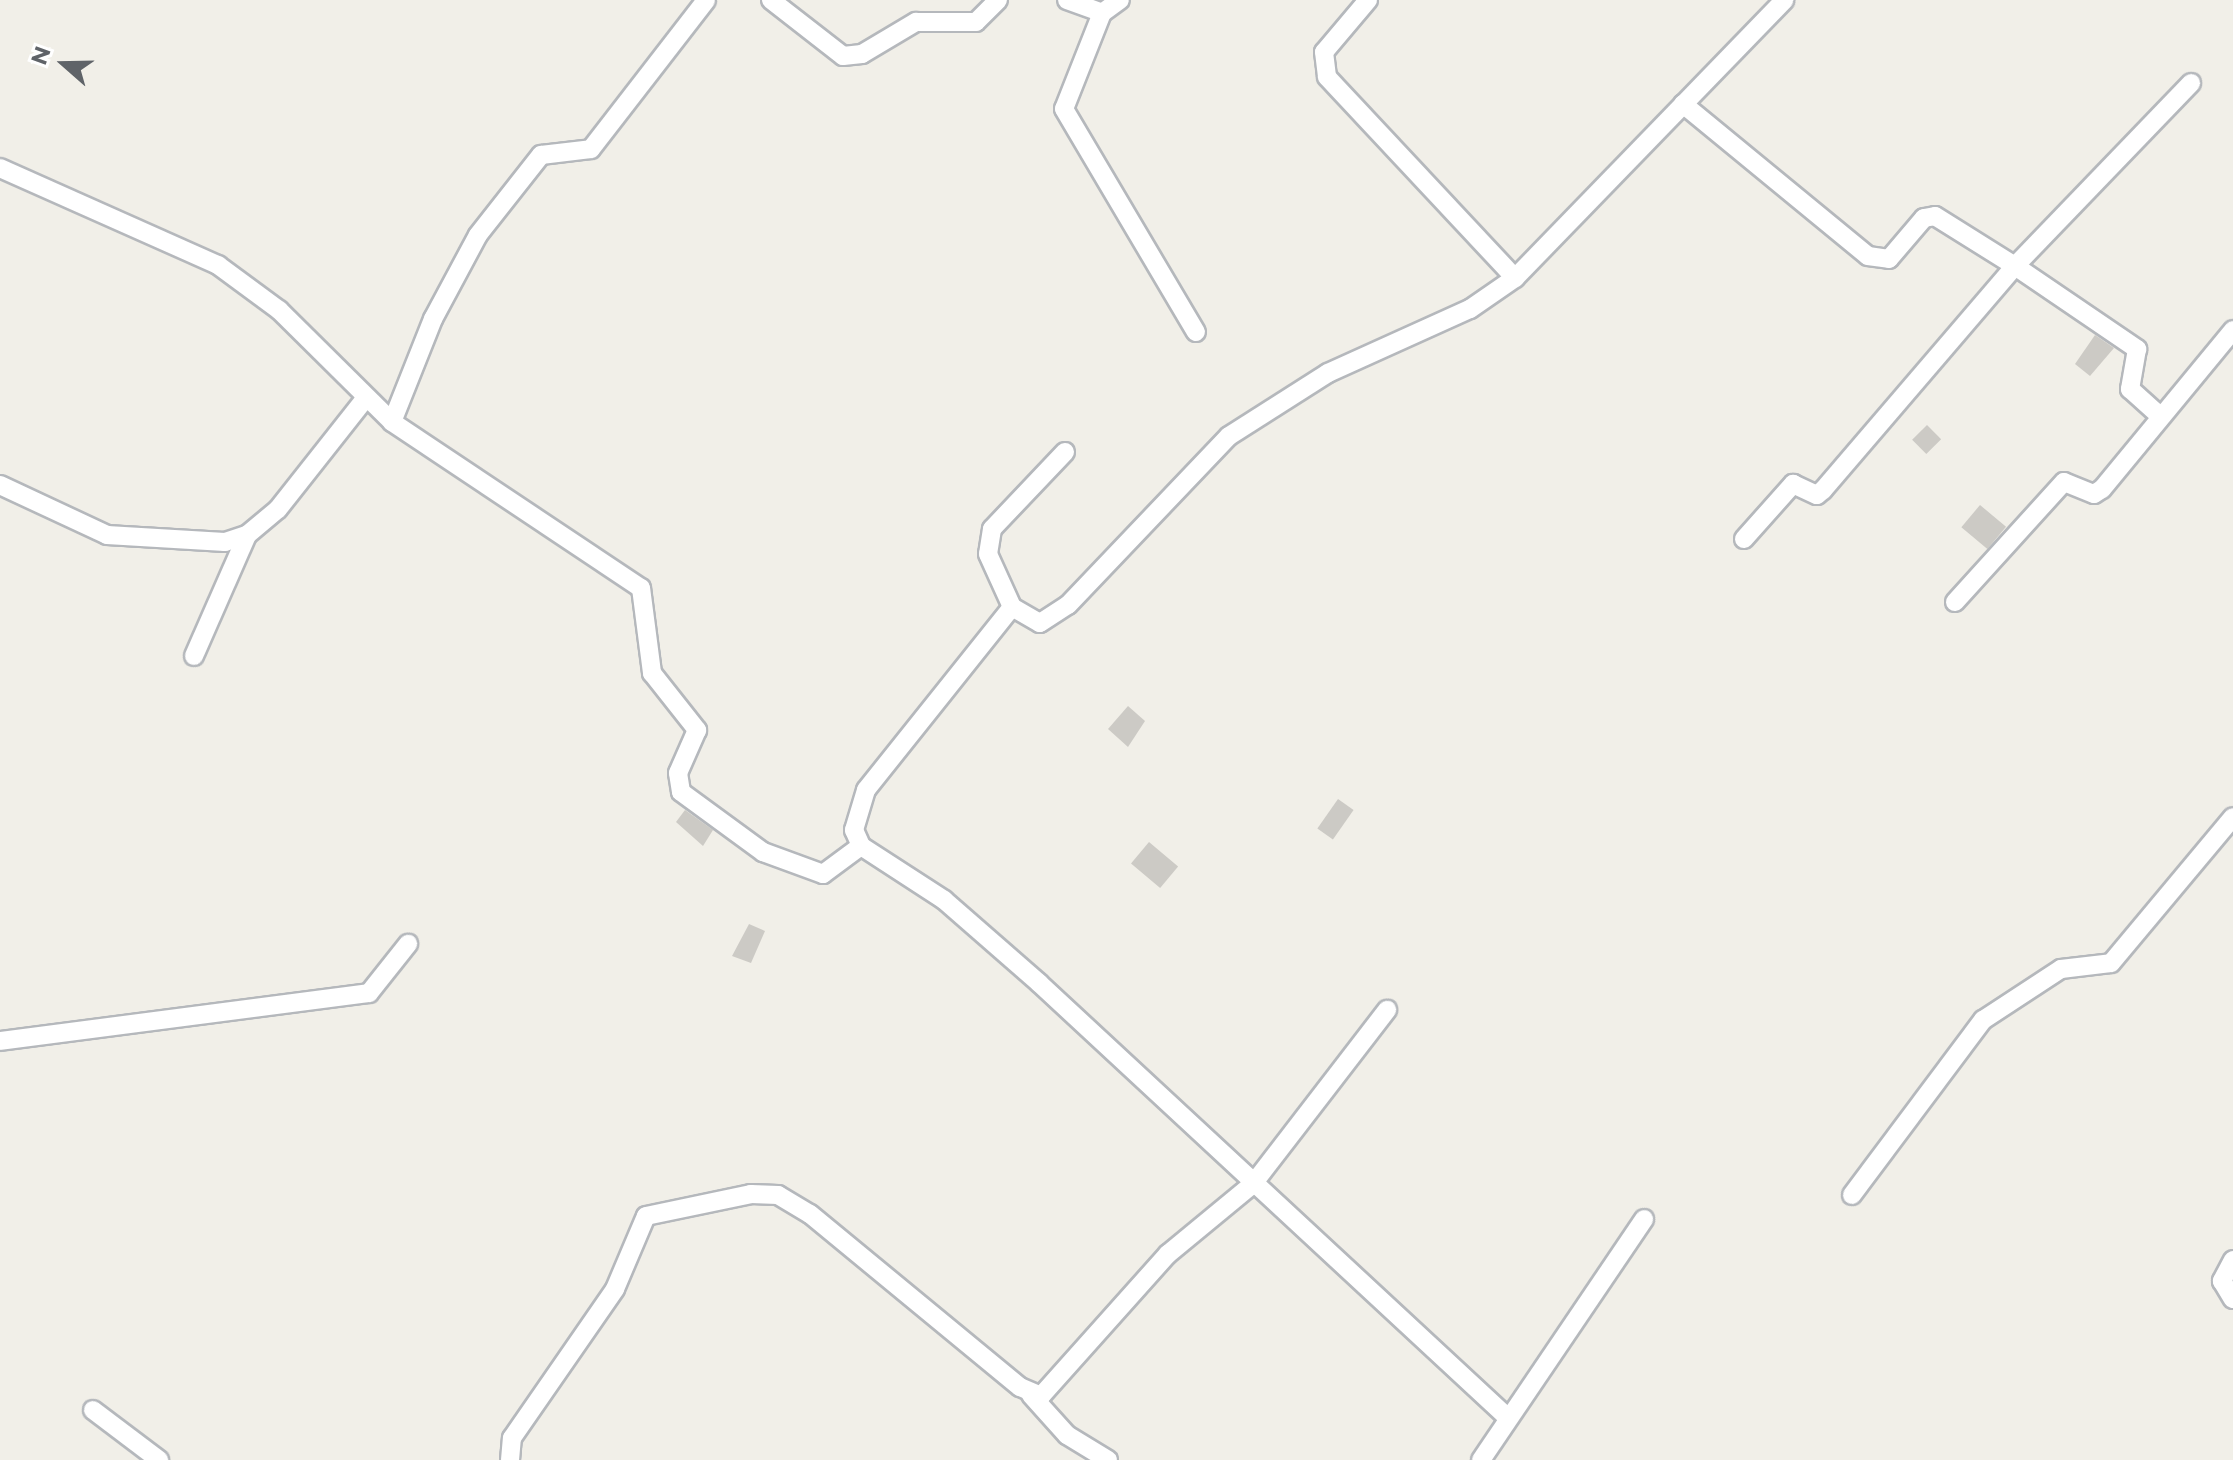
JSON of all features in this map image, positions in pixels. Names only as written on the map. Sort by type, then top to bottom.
[{"type":"street","points":[[392,422],[446,291],[503,201],[541,155],[591,149],[706,0]]},
{"type":"street","points":[[771,0],[843,56],[862,54],[916,22],[976,22],[998,0]]},
{"type":"street","points":[[1067,0],[1102,13]]},
{"type":"street","points":[[1120,0],[1102,13],[1064,109],[1196,332]]},
{"type":"street","points":[[1368,0],[1324,52],[1327,77],[1515,278]]},
{"type":"street","points":[[1065,452],[992,529],[992,575],[1012,607],[1029,620],[1051,620],[1229,436],[1328,373],[1470,309],[1515,278],[1784,0]]},
{"type":"street","points":[[1744,539],[1793,484],[1817,495],[1823,490],[2015,266],[2191,83]]},
{"type":"street","points":[[1683,104],[1868,256],[1889,259],[1924,218],[1935,216],[2015,266],[2137,349],[2130,389],[2160,416]]},
{"type":"street","points":[[0,168],[218,265],[279,310],[365,399],[392,422],[641,588],[652,673],[697,730],[678,773],[681,792],[763,852],[823,874],[861,846]]},
{"type":"street","points":[[1955,602],[2059,487],[2071,483],[2094,494],[2233,330]]},
{"type":"street","points":[[194,656],[247,535],[278,509],[365,399]]},
{"type":"street","points":[[0,485],[139,542],[247,535]]},
{"type":"street","points":[[1012,607],[866,790],[854,830],[861,846],[967,920],[1506,1416]]},
{"type":"street","points":[[1852,1195],[1983,1020],[2061,969],[2111,963],[2233,817]]},
{"type":"street","points":[[0,1041],[369,993],[408,944]]},
{"type":"street","points":[[1031,1395],[1049,1391],[1168,1254],[1253,1184],[1387,1010]]},
{"type":"street","points":[[510,1460],[512,1438],[615,1289],[646,1216],[751,1194],[778,1195],[810,1214],[1031,1395],[1067,1435],[1108,1460]]},
{"type":"street","points":[[1481,1460],[1506,1416],[1644,1219]]},
{"type":"street","points":[[2233,1260],[2222,1281],[2233,1299]]},
{"type":"street","points":[[93,1410],[159,1460]]},
{"type":"building","points":[[2095,335],[2114,348],[2090,376],[2075,364]]},
{"type":"building","points":[[1927,425],[1941,439],[1926,454],[1912,440]]},
{"type":"building","points":[[1980,505],[2006,527],[1987,549],[1961,527]]},
{"type":"building","points":[[1128,706],[1145,721],[1128,747],[1108,729]]},
{"type":"building","points":[[1338,799],[1354,810],[1333,839],[1317,828]]},
{"type":"building","points":[[685,810],[713,830],[703,846],[676,822]]},
{"type":"building","points":[[1149,842],[1178,866],[1160,888],[1131,863]]},
{"type":"building","points":[[749,924],[765,931],[751,963],[732,956]]}]
